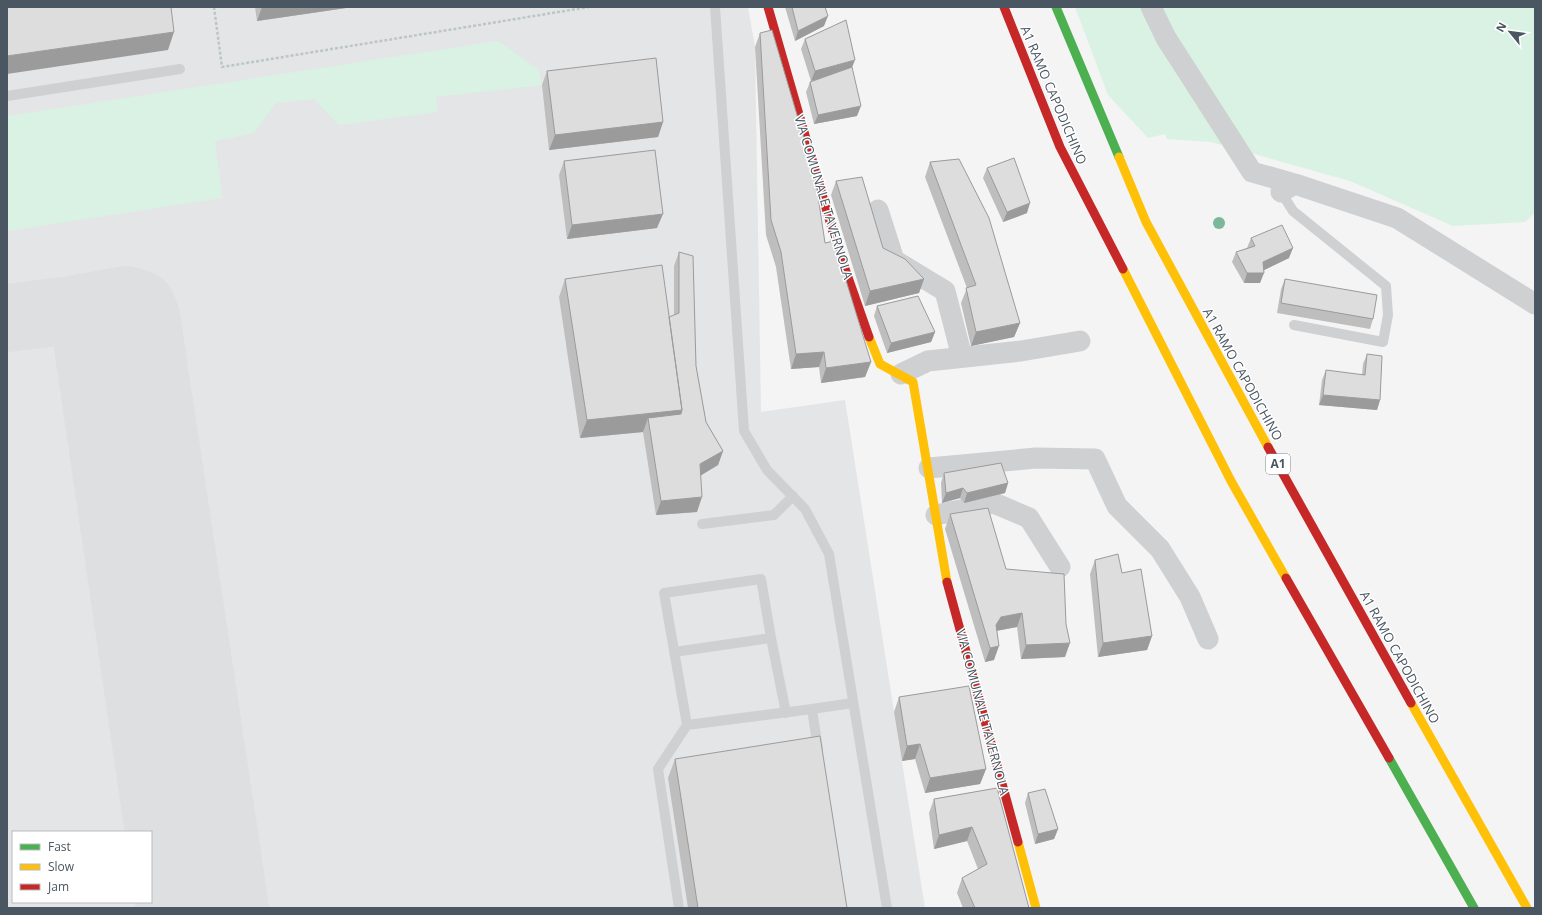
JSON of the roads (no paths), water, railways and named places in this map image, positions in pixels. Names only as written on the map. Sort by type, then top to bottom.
[{"type":"main road","name":"VIA COMUNALE TAVERNOLA","points":[[768,7],[837,246],[859,311],[880,364],[901,374],[913,382],[929,468],[937,532],[947,583],[1036,908]]},
{"type":"main road","name":"A1 RAMO CAPODICHINO","points":[[1004,7],[1060,146],[1231,481],[1474,908]]},
{"type":"main road","name":"A1 RAMO CAPODICHINO","points":[[1056,7],[1146,222],[1226,371],[1527,908]]},
{"type":"street","points":[[1151,7],[1166,38],[1252,172],[1288,188],[1398,218],[1535,304]]},
{"type":"street","points":[[878,210],[894,260],[945,291],[962,357]]},
{"type":"street","points":[[901,374],[928,361],[1080,342]]},
{"type":"street","points":[[929,468],[1036,458],[1095,459],[1117,506],[1160,549],[1190,597],[1208,639]]},
{"type":"street","points":[[936,515],[994,503],[1029,518],[1060,567]]},
{"type":"lane","points":[[715,7],[744,431],[767,470],[805,508],[829,554],[887,908]]},
{"type":"lane","points":[[7,96],[180,69]]},
{"type":"lane","points":[[1288,188],[1293,210],[1386,286],[1388,314],[1383,342],[1294,325]]},
{"type":"lane","points":[[702,524],[774,515],[793,496]]},
{"type":"lane","points":[[679,908],[658,769],[686,725],[664,593],[761,579],[786,713]]},
{"type":"lane","points":[[674,652],[771,638]]},
{"type":"lane","points":[[686,725],[853,703]]},
{"type":"lane","points":[[812,709],[820,763]]}]
